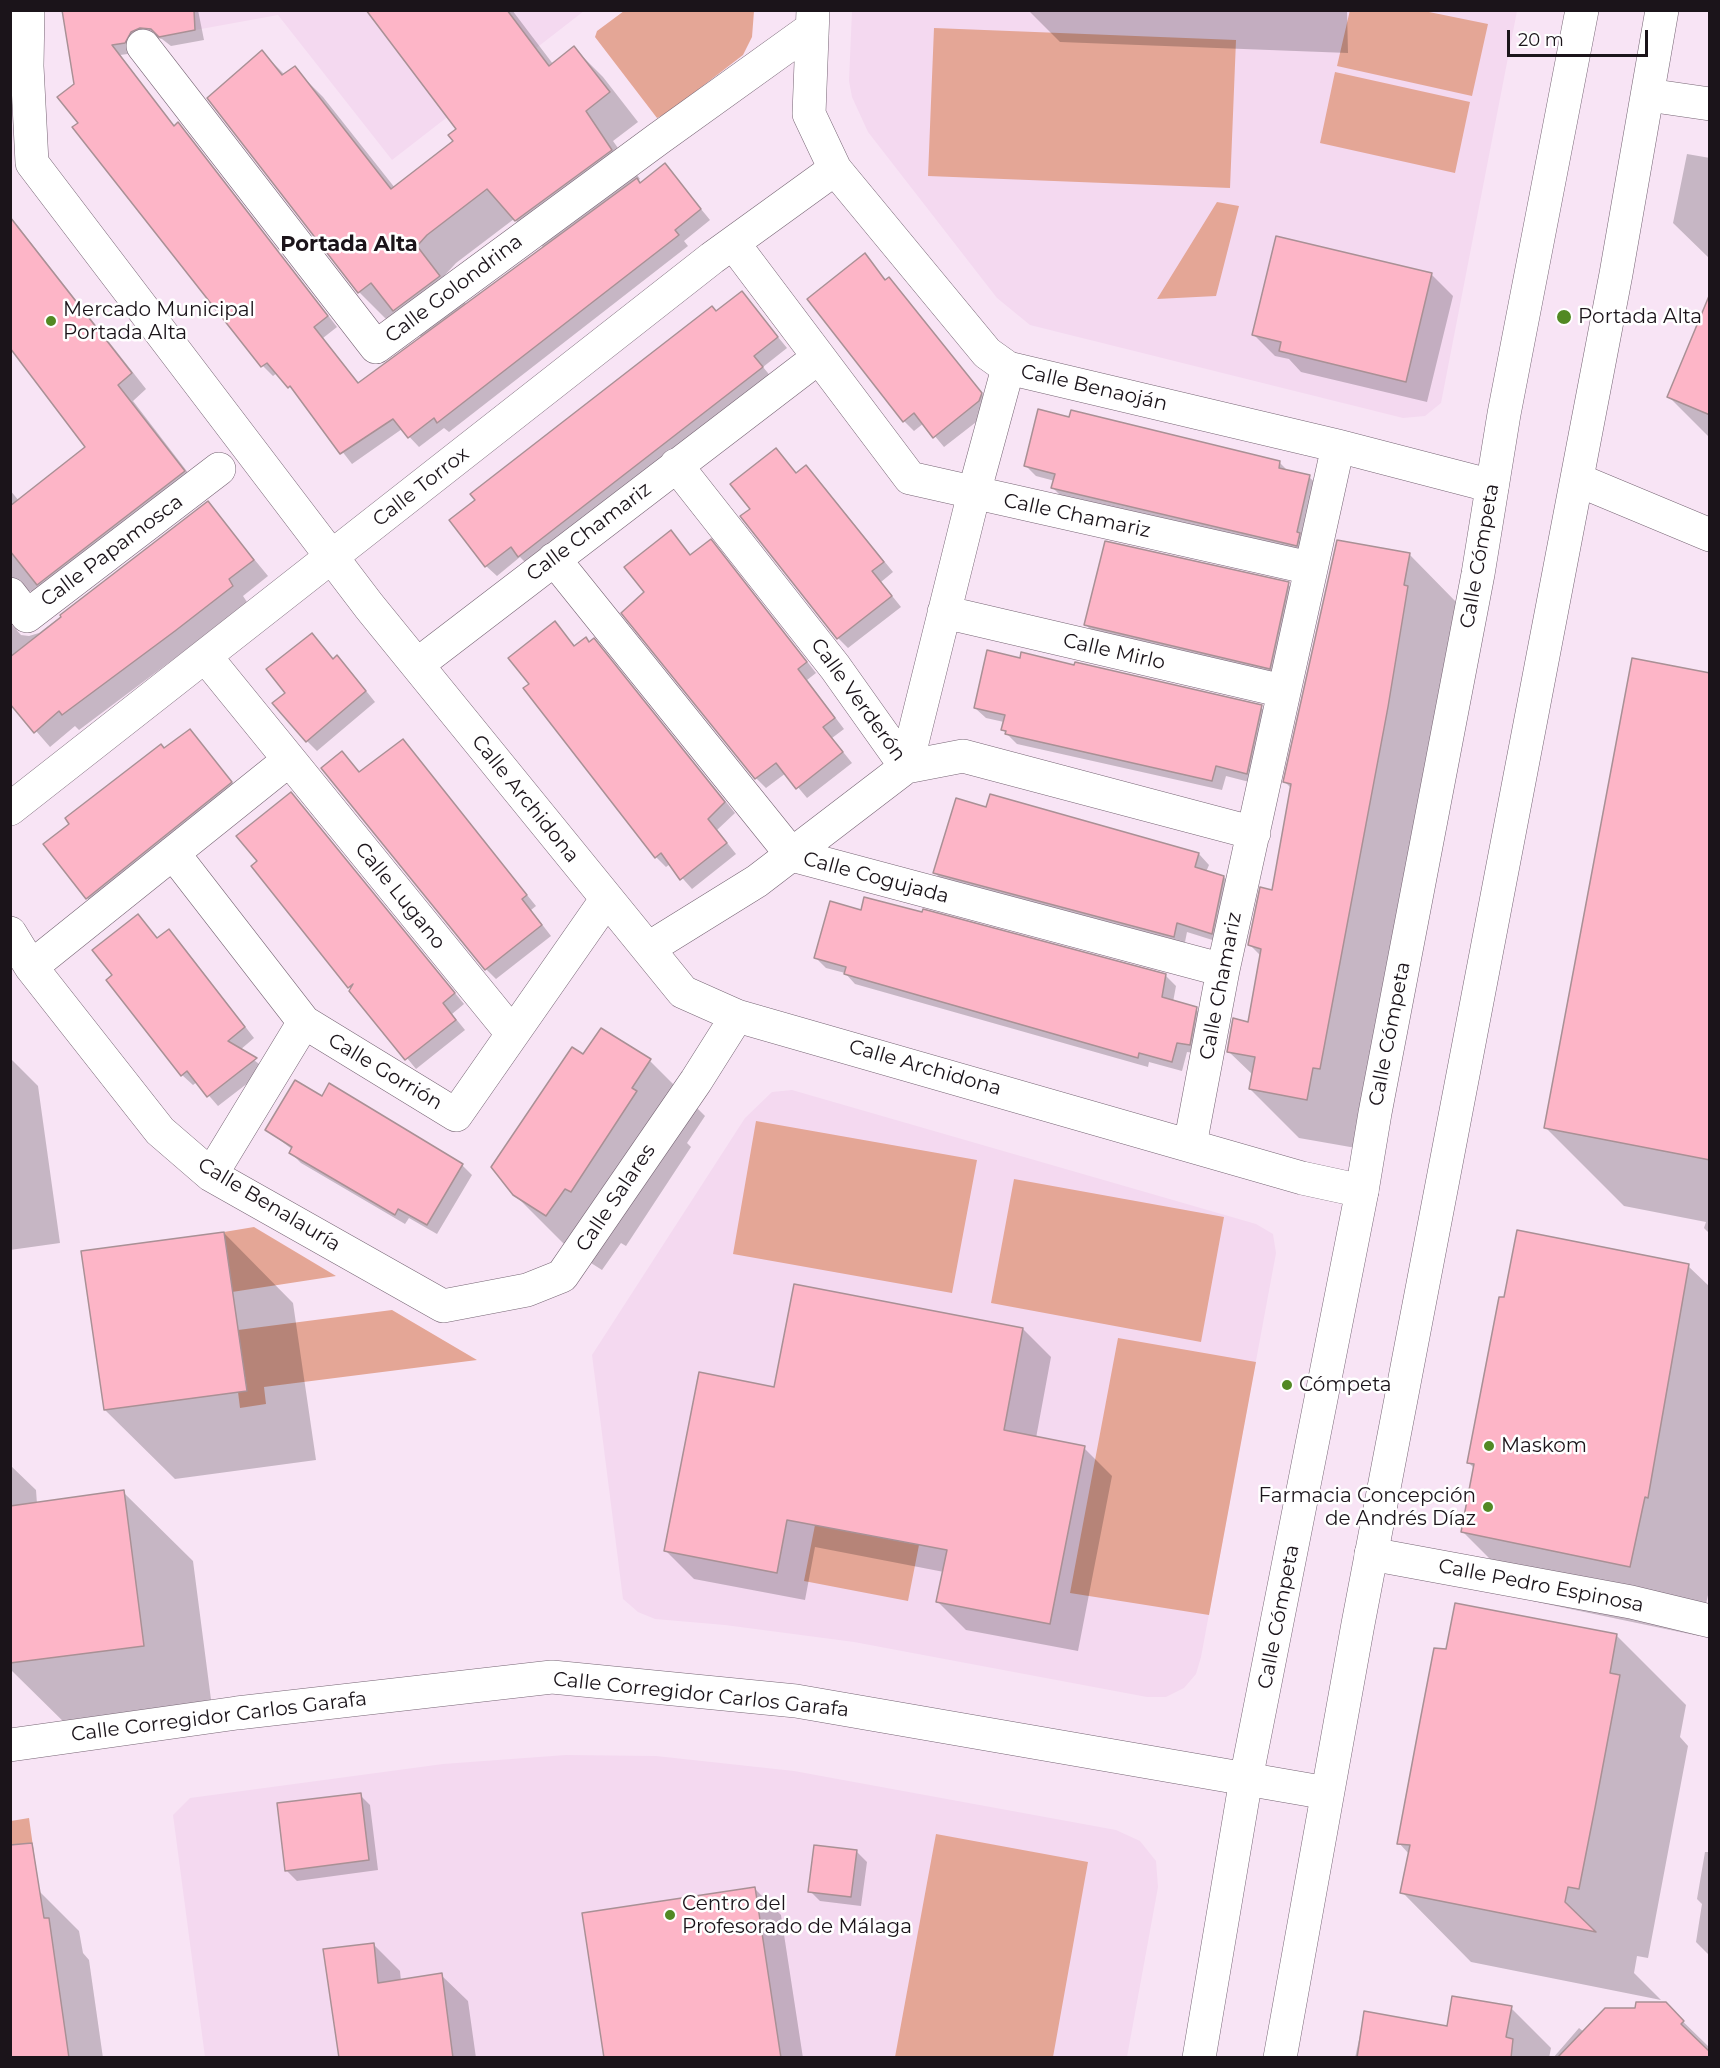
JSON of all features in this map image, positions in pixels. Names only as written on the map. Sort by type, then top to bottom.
[{"type":"street","name":"Calle Archidona","points":[[28,10],[27,66],[32,163],[330,557],[606,900],[683,992],[737,1016],[1302,1178],[1362,1191]]},
{"type":"street","name":"Calle Cómpeta","points":[[1199,2058],[1246,1779],[1362,1191],[1582,10]]},
{"type":"street","points":[[1280,2058],[1371,1554],[1578,480],[1662,10]]},
{"type":"street","name":"Calle Benaoján","points":[[812,20],[809,114],[835,169],[987,353],[1008,368],[1338,446],[1492,486]]},
{"type":"street","name":"Calle Golondrina","points":[[143,46],[376,347],[649,145],[812,20]]},
{"type":"street","points":[[1648,95],[1710,104]]},
{"type":"street","name":"Calle Torrox","points":[[10,809],[733,243],[835,169]]},
{"type":"street","points":[[733,243],[819,357]]},
{"type":"street","name":"Calle Chamariz","points":[[418,664],[819,357],[910,478],[1310,568],[1223,970],[1190,1145]]},
{"type":"street","points":[[648,948],[757,881],[906,767],[974,493],[1008,368]]},
{"type":"street","points":[[1310,568],[1338,446]]},
{"type":"street","name":"Calle Verderón","points":[[676,465],[835,667],[906,767],[963,756],[1254,833]]},
{"type":"street","name":"Calle Papamosca","points":[[10,594],[27,616],[219,469]]},
{"type":"street","points":[[1578,480],[1710,535]]},
{"type":"street","name":"Calle Cogujada","points":[[554,559],[792,855],[1223,970]]},
{"type":"street","name":"Calle Mirlo","points":[[944,612],[1283,691]]},
{"type":"street","name":"Calle Lugano","points":[[205,656],[511,1032]]},
{"type":"street","points":[[31,967],[289,760]]},
{"type":"street","name":"Calle Gorrión","points":[[173,853],[304,1022],[456,1115],[511,1032],[606,900]]},
{"type":"street","name":"Calle Benalauría","points":[[10,933],[31,967],[160,1131],[211,1175],[443,1306]]},
{"type":"street","name":"Calle Salares","points":[[443,1306],[527,1290],[562,1276],[696,1081],[737,1016]]},
{"type":"street","points":[[211,1175],[304,1022]]},
{"type":"street","name":"Calle Pedro Espinosa","points":[[1371,1554],[1631,1602],[1710,1621]]},
{"type":"street","name":"Calle Corregidor Carlos Garafa","points":[[10,1745],[237,1713],[552,1677],[796,1701],[1327,1793]]},
{"type":"shaded area","points":[[1350,10],[1424,11],[1488,24],[1472,96],[1337,66]]},
{"type":"shaded area","points":[[62,11],[584,11],[392,160],[278,15],[69,53]]},
{"type":"shaded area","points":[[624,11],[754,11],[752,37],[743,55],[669,112],[657,118],[595,37],[597,31]]},
{"type":"shaded area","points":[[852,11],[1517,11],[1441,403],[1425,416],[1403,418],[1030,325],[997,298],[868,132],[852,97],[849,81]]},
{"type":"shaded area","points":[[934,28],[1236,40],[1230,188],[928,176]]},
{"type":"shaded area","points":[[1335,72],[1470,102],[1455,173],[1320,143]]},
{"type":"shaded area","points":[[1217,202],[1239,206],[1216,296],[1157,299]]},
{"type":"shaded area","points":[[792,1090],[1256,1224],[1273,1234],[1276,1253],[1201,1657],[1196,1674],[1184,1688],[1166,1697],[1147,1697],[854,1642],[725,1625],[655,1619],[638,1612],[623,1599],[592,1355],[745,1118],[772,1092]]},
{"type":"shaded area","points":[[756,1121],[977,1160],[952,1293],[733,1254]]},
{"type":"shaded area","points":[[1014,1179],[1224,1217],[1201,1342],[991,1303]]},
{"type":"shaded area","points":[[254,1227],[336,1276],[232,1292],[224,1232]]},
{"type":"shaded area","points":[[392,1310],[477,1360],[264,1387],[266,1404],[240,1408],[238,1392],[247,1390],[238,1330]]},
{"type":"shaded area","points":[[1118,1338],[1256,1362],[1209,1615],[1070,1593]]},
{"type":"shaded area","points":[[815,1525],[919,1545],[908,1601],[804,1581]]},
{"type":"shaded area","name":"Centro del Profesorado de Málaga","points":[[566,1755],[656,1756],[794,1771],[1116,1830],[1140,1841],[1156,1861],[1158,1887],[1127,2057],[205,2057],[173,1815],[190,1798],[443,1764]]},
{"type":"shaded area","points":[[29,1818],[39,1889],[11,1893],[11,1821]]},
{"type":"shaded area","points":[[936,1834],[1088,1862],[1053,2057],[895,2057]]},
{"type":"building","points":[[62,10],[194,10],[195,30],[159,37],[151,29],[140,28],[131,32],[125,43],[112,45],[174,126],[178,122],[328,316],[314,327],[358,383],[637,178],[640,183],[665,163],[701,209],[675,230],[679,235],[437,423],[434,418],[408,438],[393,419],[340,454],[290,386],[288,388],[267,363],[261,367],[72,127],[78,123],[57,97],[74,84]]},
{"type":"building","points":[[366,10],[507,10],[549,66],[574,46],[610,92],[586,111],[612,150],[515,221],[487,189],[427,235],[417,246],[440,276],[393,311],[371,283],[358,293],[207,98],[262,50],[282,75],[295,66],[391,189],[453,141],[448,135],[456,129]]},
{"type":"building","points":[[10,217],[132,373],[118,385],[185,471],[37,585],[10,551],[10,506],[85,447],[10,348]]},
{"type":"building","points":[[1276,236],[1432,273],[1406,382],[1279,351],[1281,342],[1252,335]]},
{"type":"building","points":[[865,253],[885,280],[889,277],[982,393],[979,401],[933,438],[914,413],[903,422],[807,299]]},
{"type":"building","points":[[742,291],[778,337],[754,356],[763,367],[518,557],[511,547],[485,567],[449,520],[475,500],[470,494],[712,306],[716,311]]},
{"type":"building","points":[[1710,297],[1710,415],[1667,397]]},
{"type":"building","points":[[1038,409],[1069,417],[1071,410],[1280,461],[1279,468],[1310,475],[1297,532],[1300,533],[1297,546],[1051,488],[1055,474],[1024,466]]},
{"type":"building","points":[[776,448],[796,473],[806,465],[884,562],[872,571],[892,596],[837,639],[740,516],[750,509],[730,484]]},
{"type":"building","points":[[208,501],[254,560],[229,579],[233,586],[62,715],[59,711],[34,733],[10,704],[10,657],[61,617],[60,615]]},
{"type":"building","points":[[671,530],[690,555],[711,539],[807,662],[798,669],[835,718],[823,727],[843,752],[796,789],[776,763],[755,779],[621,613],[644,592],[624,567]]},
{"type":"building","points":[[1337,540],[1410,553],[1404,585],[1408,586],[1388,707],[1320,1069],[1313,1068],[1307,1100],[1249,1089],[1255,1057],[1227,1052],[1233,1018],[1248,1022],[1261,949],[1248,945],[1260,887],[1272,890],[1291,784],[1283,782]]},
{"type":"building","points":[[1105,541],[1289,582],[1270,669],[1084,625]]},
{"type":"building","points":[[555,621],[574,646],[586,637],[589,642],[594,638],[725,802],[708,819],[727,843],[680,880],[661,853],[655,858],[523,688],[529,684],[508,658]]},
{"type":"building","points":[[312,633],[333,659],[337,655],[366,691],[306,742],[272,703],[285,693],[266,669]]},
{"type":"building","points":[[987,650],[1020,658],[1021,652],[1074,665],[1075,662],[1262,705],[1247,774],[1216,766],[1212,781],[1005,734],[1006,731],[1001,730],[1005,715],[974,708]]},
{"type":"building","points":[[1632,658],[1710,673],[1710,1160],[1544,1128]]},
{"type":"building","points":[[190,729],[232,782],[86,899],[43,844],[69,824],[65,818],[161,744],[164,748]]},
{"type":"building","points":[[403,739],[527,895],[522,899],[542,925],[485,970],[321,768],[342,751],[359,772]]},
{"type":"building","points":[[291,792],[455,993],[443,1003],[456,1020],[405,1060],[349,991],[353,984],[348,988],[251,866],[257,861],[236,836]]},
{"type":"building","points":[[990,794],[1199,853],[1195,867],[1224,876],[1212,934],[1177,923],[1174,937],[933,873],[956,798],[986,807]]},
{"type":"building","points":[[864,897],[922,912],[923,909],[1166,974],[1162,997],[1197,1007],[1190,1045],[1177,1043],[1172,1062],[1139,1053],[1138,1058],[844,974],[846,967],[814,958],[830,901],[861,910]]},
{"type":"building","points":[[138,914],[157,938],[169,929],[245,1027],[228,1041],[257,1058],[207,1097],[187,1071],[181,1076],[106,980],[112,975],[92,950]]},
{"type":"building","points":[[601,1028],[651,1059],[632,1088],[637,1091],[571,1192],[565,1189],[546,1216],[513,1195],[491,1167],[572,1047],[583,1054]]},
{"type":"building","points":[[295,1080],[322,1096],[329,1083],[463,1164],[427,1225],[398,1209],[395,1215],[289,1153],[292,1147],[265,1130]]},
{"type":"building","points":[[1517,1230],[1689,1264],[1648,1498],[1645,1497],[1630,1567],[1461,1532],[1474,1464],[1467,1463],[1499,1297],[1504,1297]]},
{"type":"building","points":[[224,1232],[247,1391],[104,1410],[81,1251]]},
{"type":"building","points":[[794,1284],[1023,1328],[1004,1430],[1085,1446],[1050,1624],[936,1602],[947,1550],[787,1520],[777,1573],[664,1551],[699,1372],[774,1387]]},
{"type":"building","points":[[124,1490],[144,1646],[10,1663],[10,1506]]},
{"type":"building","points":[[1455,1603],[1617,1634],[1610,1673],[1620,1675],[1595,1808],[1579,1889],[1568,1887],[1565,1902],[1596,1932],[1400,1893],[1410,1845],[1397,1844],[1420,1721],[1434,1648],[1446,1649]]},
{"type":"building","points":[[361,1793],[369,1860],[285,1871],[277,1803]]},
{"type":"building","points":[[32,1843],[44,1918],[49,1918],[69,2058],[10,2058],[10,1845]]},
{"type":"building","points":[[814,1845],[857,1850],[851,1897],[808,1892]]},
{"type":"building","points":[[755,1887],[781,2058],[604,2058],[582,1913]]},
{"type":"building","points":[[374,1943],[378,1983],[442,1973],[453,2058],[339,2058],[323,1949]]},
{"type":"building","points":[[1452,1996],[1512,2006],[1506,2037],[1513,2039],[1511,2058],[1357,2058],[1364,2011],[1447,2026]]},
{"type":"building","points":[[1636,2002],[1666,2002],[1684,2021],[1681,2024],[1710,2052],[1710,2058],[1557,2058],[1605,2008],[1635,2008]]},
{"type":"place","name":"Portada Alta","points":[[1564,317]]},
{"type":"place","name":"Mercado Municipal Portada Alta","points":[[51,321]]},
{"type":"place","name":"Cómpeta","points":[[1287,1385]]},
{"type":"place","name":"Maskom","points":[[1489,1446]]},
{"type":"place","name":"Farmacia Concepción de Andrés Díaz","points":[[1488,1507]]},
{"type":"place","name":"Centro del Profesorado de Málaga","points":[[670,1915]]},
{"type":"district","name":"Portada Alta","points":[[349,245]]}]
